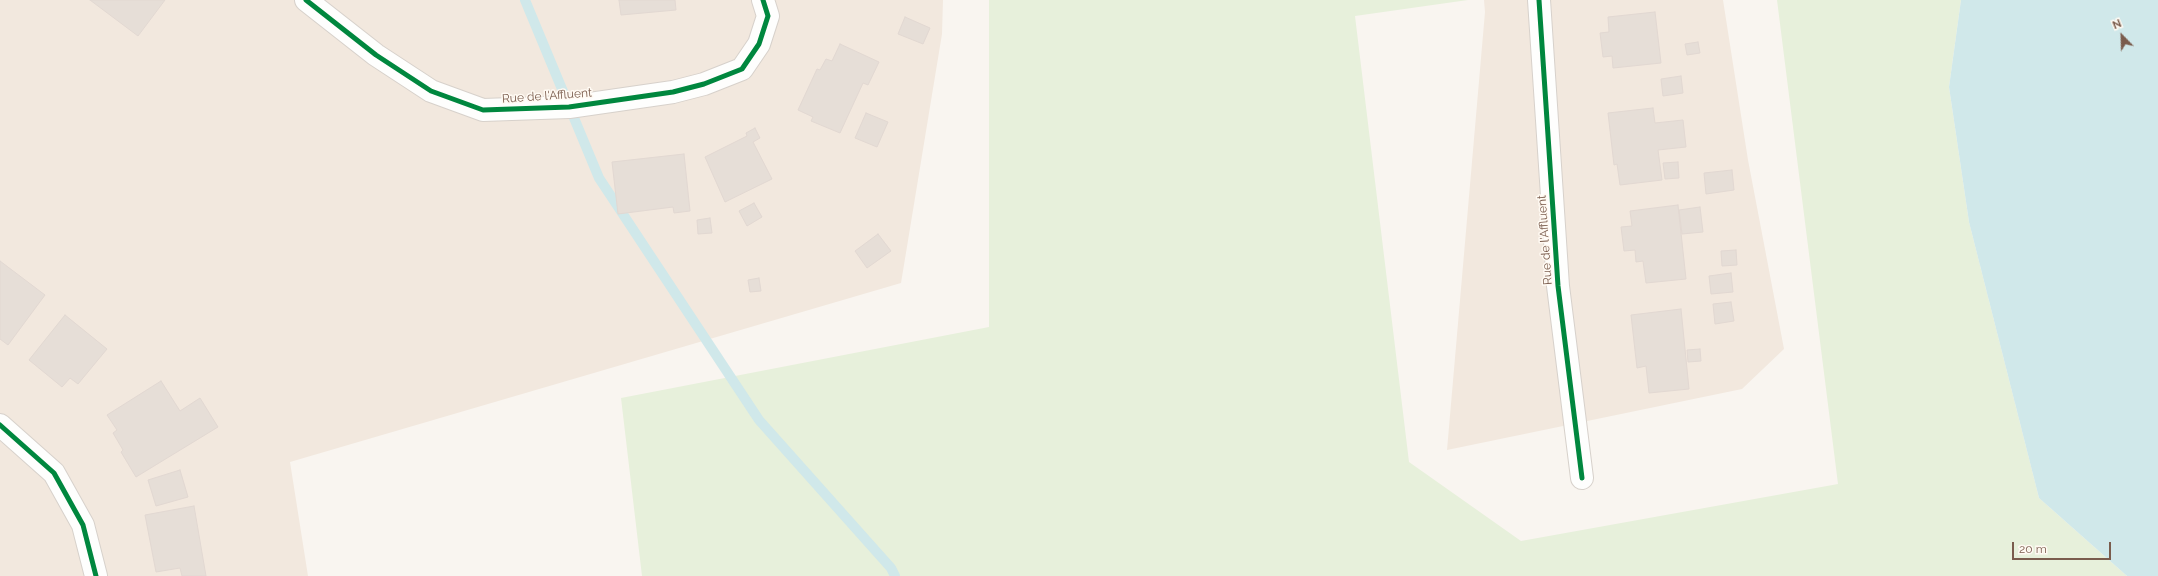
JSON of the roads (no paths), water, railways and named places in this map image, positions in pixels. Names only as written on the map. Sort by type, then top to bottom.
[{"type":"street","name":"Rue de l'Affluent","points":[[306,0],[376,55],[430,91],[483,110],[569,107],[673,92],[704,84],[742,70],[759,44],[768,16],[763,0]]},
{"type":"street","name":"Rue de l'Affluent","points":[[1539,0],[1558,286],[1582,478]]},
{"type":"street","points":[[0,425],[54,473],[83,526],[96,576]]},
{"type":"water","points":[[1961,0],[2158,0],[2158,576],[2127,576],[2039,498],[1969,222],[1949,87]]},
{"type":"waterway","points":[[525,0],[599,178],[759,420],[891,568],[895,576]]}]
